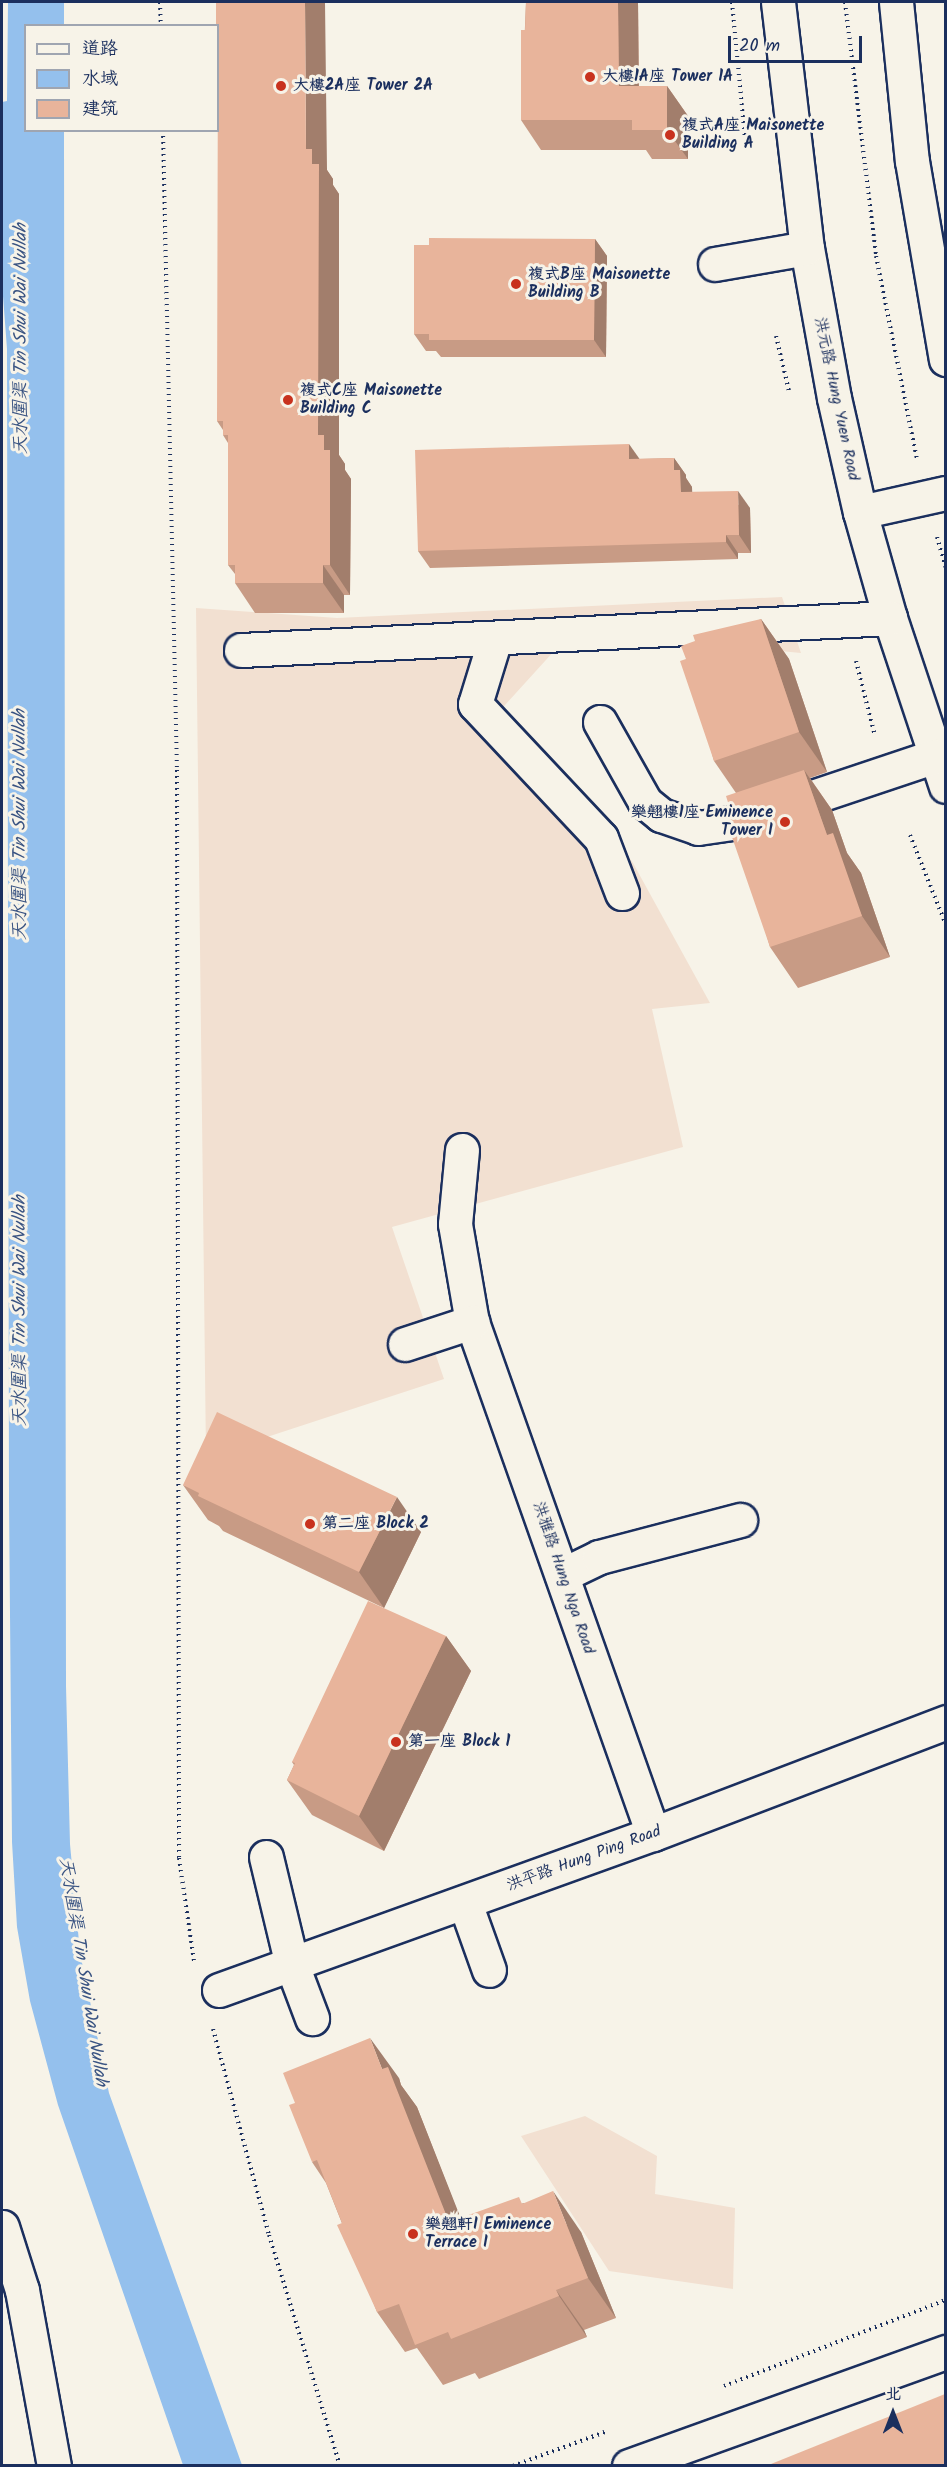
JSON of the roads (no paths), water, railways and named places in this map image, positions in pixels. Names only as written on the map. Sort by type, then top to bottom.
[{"type":"street","name":"洪元路 Hung Yuen Road","points":[[778,2],[807,249],[834,398],[860,513],[890,618],[940,771]]},
{"type":"street","points":[[896,2],[912,161],[945,360]]},
{"type":"street","points":[[715,264],[807,249]]},
{"type":"street","points":[[860,513],[935,495]]},
{"type":"street","points":[[241,650],[890,618]]},
{"type":"street","points":[[495,639],[475,704],[601,838],[622,893]]},
{"type":"street","points":[[600,722],[645,802],[661,815],[699,828],[738,822],[940,771]]},
{"type":"street","name":"洪雅路 Hung Nga Road","points":[[462,1150],[455,1224],[472,1322],[653,1834]]},
{"type":"street","points":[[405,1344],[472,1322]]},
{"type":"street","points":[[562,1575],[598,1557],[740,1520]]},
{"type":"street","name":"洪平路 Hung Ping Road","points":[[215,2005],[292,1965],[653,1834],[945,1722]]},
{"type":"street","points":[[266,1857],[292,1965],[312,2018]]},
{"type":"street","points":[[465,1903],[489,1970]]},
{"type":"street","points":[[2,2227],[21,2290],[54,2466]]},
{"type":"street","points":[[629,2466],[945,2352]]},
{"type":"water","name":"天水圍渠 Tin Shui Wai Nullah","points":[[8,2],[64,2],[64,24],[24,24],[24,132],[64,132],[66,1686],[70,1844],[80,1953],[109,2093],[242,2465],[183,2465],[58,2105],[30,2001],[17,1927],[12,1842],[9,1500],[7,349],[2,283],[2,102],[7,101]]},
{"type":"place","name":"大樓1A座 Tower 1A","points":[[590,77]]},
{"type":"place","name":"大樓2A座 Tower 2A","points":[[281,86]]},
{"type":"place","name":"複式A座 Maisonette Building A","points":[[670,135]]},
{"type":"place","name":"複式B座 Maisonette Building B","points":[[516,284]]},
{"type":"place","name":"複式C座 Maisonette Building C","points":[[288,400]]},
{"type":"place","name":"樂翹樓1座 Eminence Tower I","points":[[785,822]]},
{"type":"place","name":"第二座 Block 2","points":[[310,1524]]},
{"type":"place","name":"第一座 Block 1","points":[[396,1742]]},
{"type":"place","name":"樂翹軒I Eminence Terrace I","points":[[413,2234]]}]
